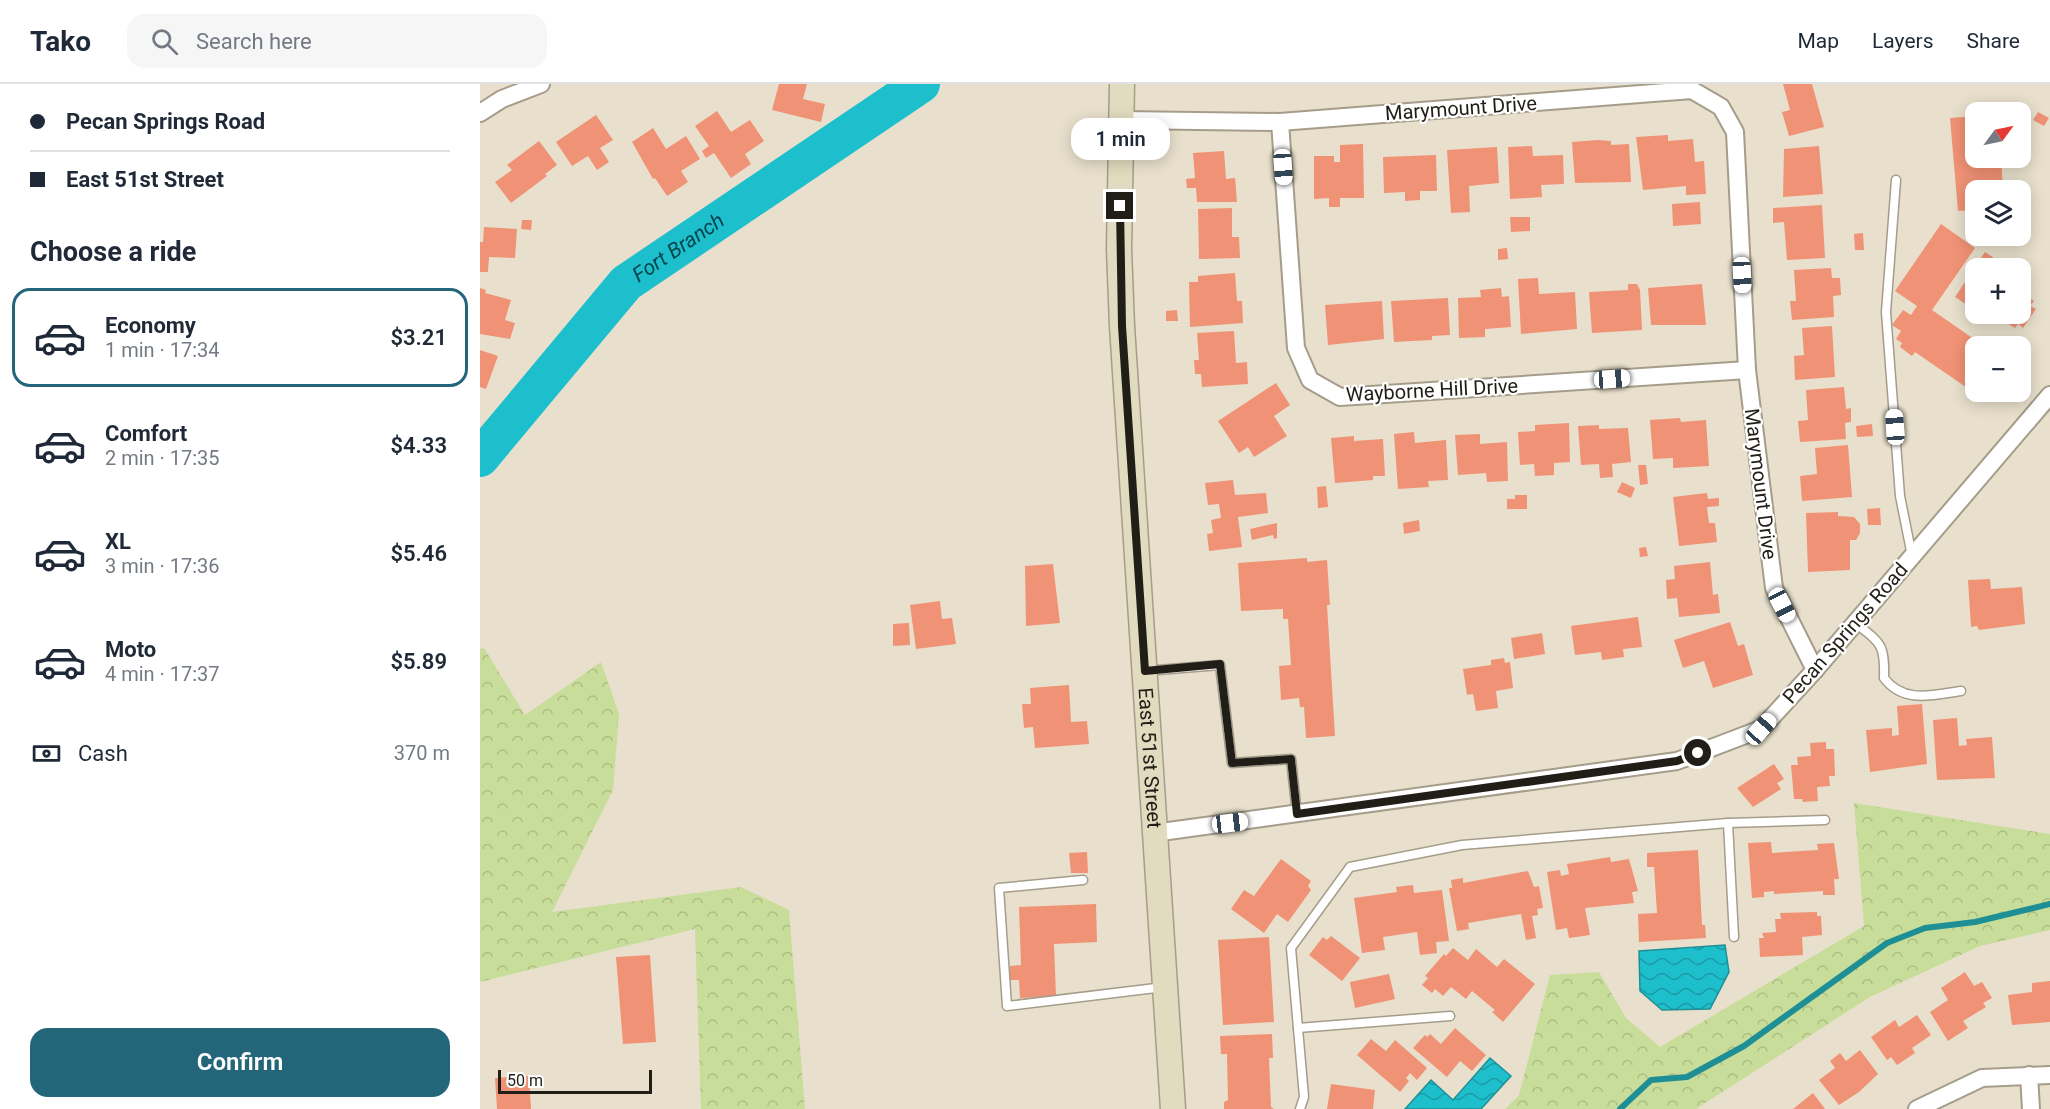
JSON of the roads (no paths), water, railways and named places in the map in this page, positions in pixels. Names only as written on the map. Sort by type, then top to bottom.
[{"type":"main road","name":"East 51st Street","points":[[1122,84],[1119,249],[1122,326],[1173,1109]]},
{"type":"street","points":[[480,113],[502,99],[542,84]]},
{"type":"street","name":"Marymount Drive","points":[[1121,120],[1280,122],[1692,90],[1721,107],[1735,132],[1747,370],[1774,588],[1815,669]]},
{"type":"street","name":"Wayborne Hill Drive","points":[[1280,122],[1296,348],[1310,380],[1340,397],[1747,370]]},
{"type":"street","name":"Pecan Springs Road","points":[[1154,833],[1677,761],[1761,729],[2050,395]]},
{"type":"street","points":[[2029,1075],[2031,1109]]},
{"type":"street","points":[[1917,1109],[1982,1078],[2050,1075]]},
{"type":"lane","points":[[1896,180],[1886,312],[1900,496],[1912,556]]},
{"type":"lane","points":[[1855,623],[1875,639],[1885,653],[1884,678],[1893,690],[1918,696],[1961,691]]},
{"type":"lane","points":[[1145,671],[1220,664],[1232,763],[1291,759],[1297,814]]},
{"type":"lane","points":[[1300,1109],[1304,1097],[1291,948],[1350,867],[1462,845],[1728,823],[1825,820]]},
{"type":"lane","points":[[1728,823],[1734,937]]},
{"type":"lane","points":[[1083,880],[999,888],[1007,1006],[1165,987]]},
{"type":"lane","points":[[1298,1028],[1450,1016]]},
{"type":"water","points":[[1725,945],[1729,972],[1710,1009],[1662,1010],[1640,991],[1639,951]]},
{"type":"water","points":[[1490,1058],[1511,1076],[1481,1109],[1405,1109],[1431,1080],[1453,1100]]},
{"type":"waterway","name":"Fort Branch","points":[[480,458],[626,283],[921,84]]},
{"type":"waterway","points":[[1620,1109],[1651,1080],[1687,1077],[1744,1046],[1887,943],[1925,928],[1975,922],[2050,904]]}]
